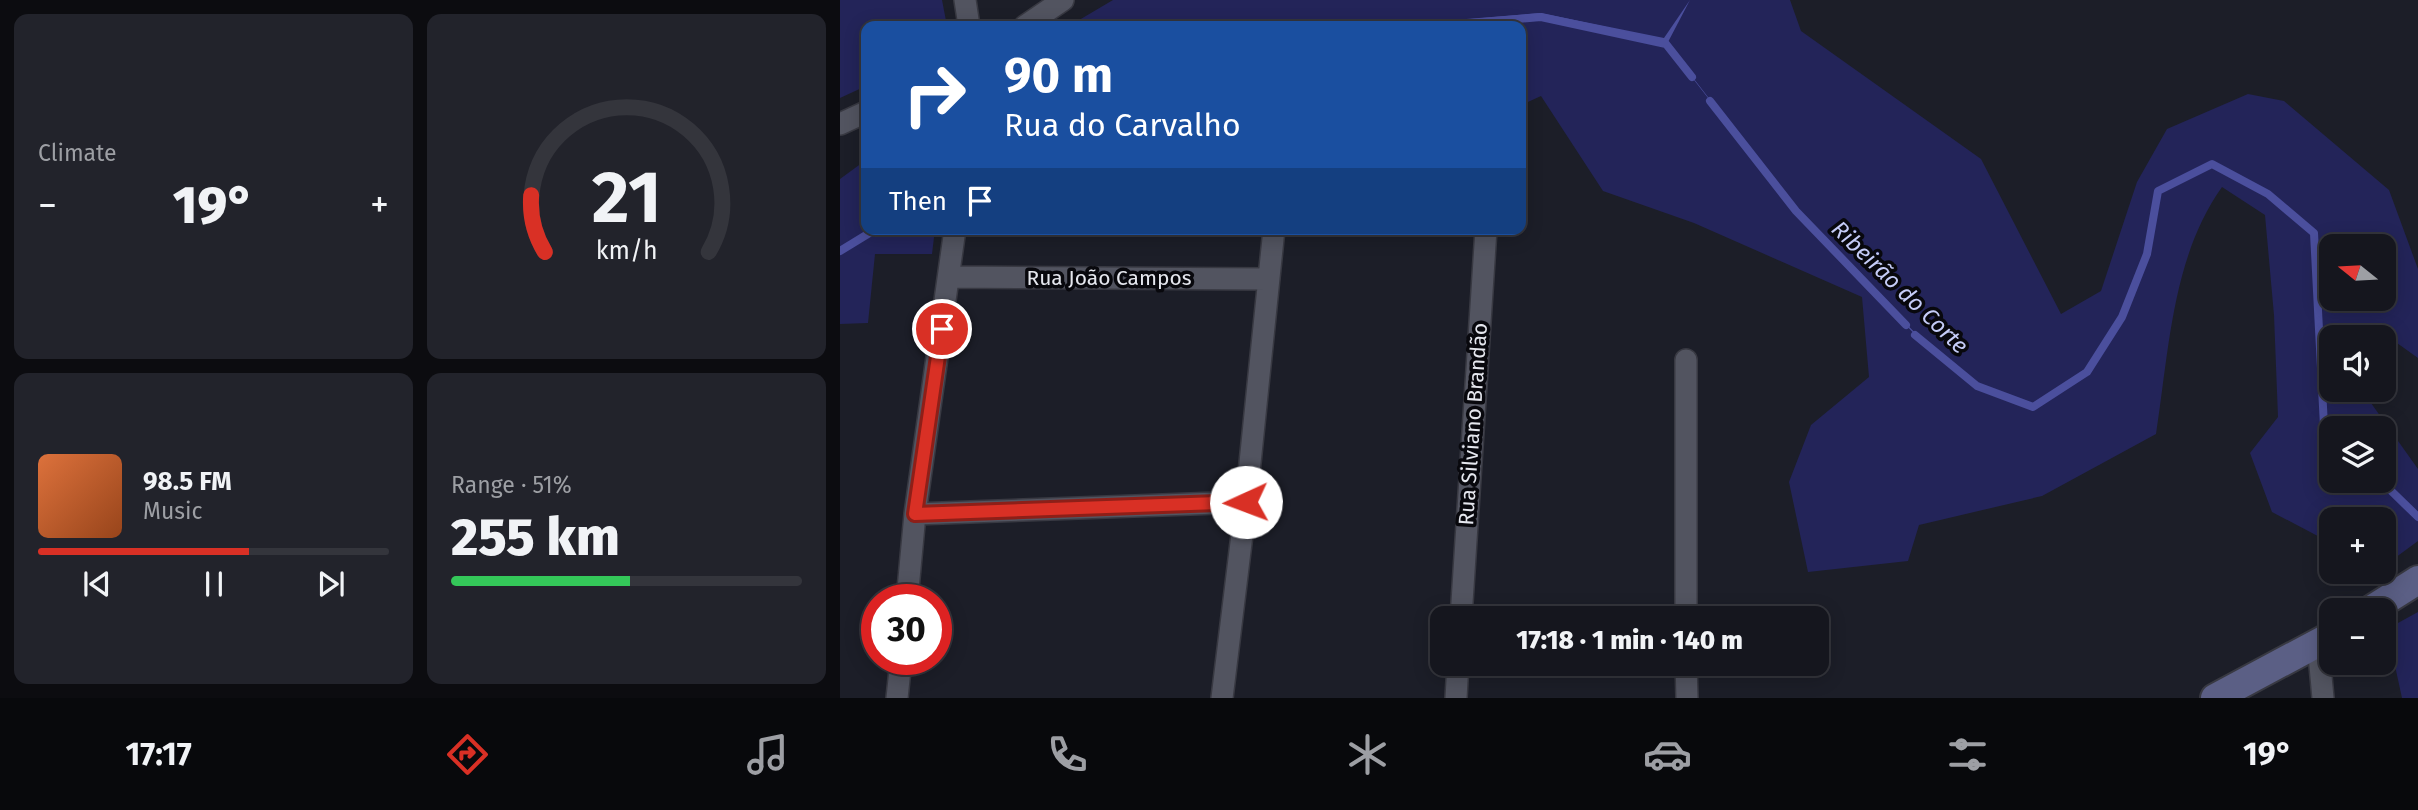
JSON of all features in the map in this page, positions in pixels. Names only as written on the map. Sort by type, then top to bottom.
[{"type":"street","points":[[965,0],[967,21]]},
{"type":"street","points":[[1032,21],[1063,0]]},
{"type":"street","points":[[840,124],[861,114]]},
{"type":"street","points":[[908,584],[915,514],[954,235]]},
{"type":"street","points":[[1222,698],[1246,502],[1273,235]]},
{"type":"street","name":"Rua Silviano Brandão","points":[[1462,606],[1486,235]]},
{"type":"street","name":"Rua João Campos","points":[[950,277],[1269,279]]},
{"type":"street","points":[[1686,360],[1686,606]]},
{"type":"street","points":[[915,514],[1246,502]]},
{"type":"street","points":[[2390,598],[2410,585]]},
{"type":"street","points":[[2215,698],[2319,643]]},
{"type":"street","points":[[897,698],[899,675]]},
{"type":"street","points":[[2323,675],[2323,698]]},
{"type":"street","points":[[1456,698],[1457,676]]},
{"type":"street","points":[[1686,676],[1686,698]]},
{"type":"shaded area","points":[[840,0],[942,0],[946,21],[861,21],[861,88],[840,98]]},
{"type":"shaded area","points":[[1113,0],[1790,0],[1801,31],[1981,159],[2061,314],[2101,291],[2137,182],[2167,129],[2248,94],[2284,101],[2389,190],[2418,269],[2418,358],[2396,342],[2396,325],[2319,325],[2319,402],[2370,402],[2380,416],[2319,416],[2319,493],[2396,493],[2396,438],[2418,469],[2418,541],[2396,557],[2396,507],[2319,507],[2319,537],[2272,512],[2250,453],[2278,417],[2274,315],[2265,215],[2222,187],[2205,214],[2192,243],[2183,274],[2169,338],[2156,434],[2042,496],[1919,525],[1908,561],[1808,572],[1789,482],[1811,425],[1869,377],[1862,297],[1694,223],[1603,191],[1541,96],[1526,103],[1526,21],[1077,21]]},
{"type":"shaded area","points":[[1690,0],[1667,44],[1796,211],[1666,44],[1541,17],[1447,21],[1540,13],[1664,38]]},
{"type":"shaded area","points":[[861,164],[861,235],[934,235],[932,254],[875,254],[868,323],[840,324],[840,179]]},
{"type":"shaded area","points":[[2212,164],[2158,191],[2147,254],[2122,317],[2087,372],[2120,316],[2146,254],[2157,191]]},
{"type":"shaded area","points":[[1796,211],[1927,345],[1978,385],[2033,406],[2087,372],[2033,407],[1977,386],[1926,346]]},
{"type":"shaded area","points":[[2418,612],[2418,698],[2402,698],[2396,670],[2396,624]]},
{"type":"waterway","name":"Ribeirão do Corte","points":[[1491,21],[1541,17],[1666,44],[1692,77]]},
{"type":"waterway","name":"Ribeirão do Corte","points":[[1710,101],[1796,211],[1906,325]]},
{"type":"waterway","name":"Ribeirão do Corte","points":[[1915,335],[1977,386],[2033,407],[2087,372],[2122,317],[2147,254],[2158,191],[2212,164],[2268,194],[2314,233],[2323,416]]},
{"type":"waterway","name":"Ribeirão do Corte","points":[[840,251],[866,235]]},
{"type":"waterway","name":"Ribeirão do Corte","points":[[2393,493],[2418,517]]},
{"type":"route","points":[[942,329],[915,514],[1246,502]]}]
